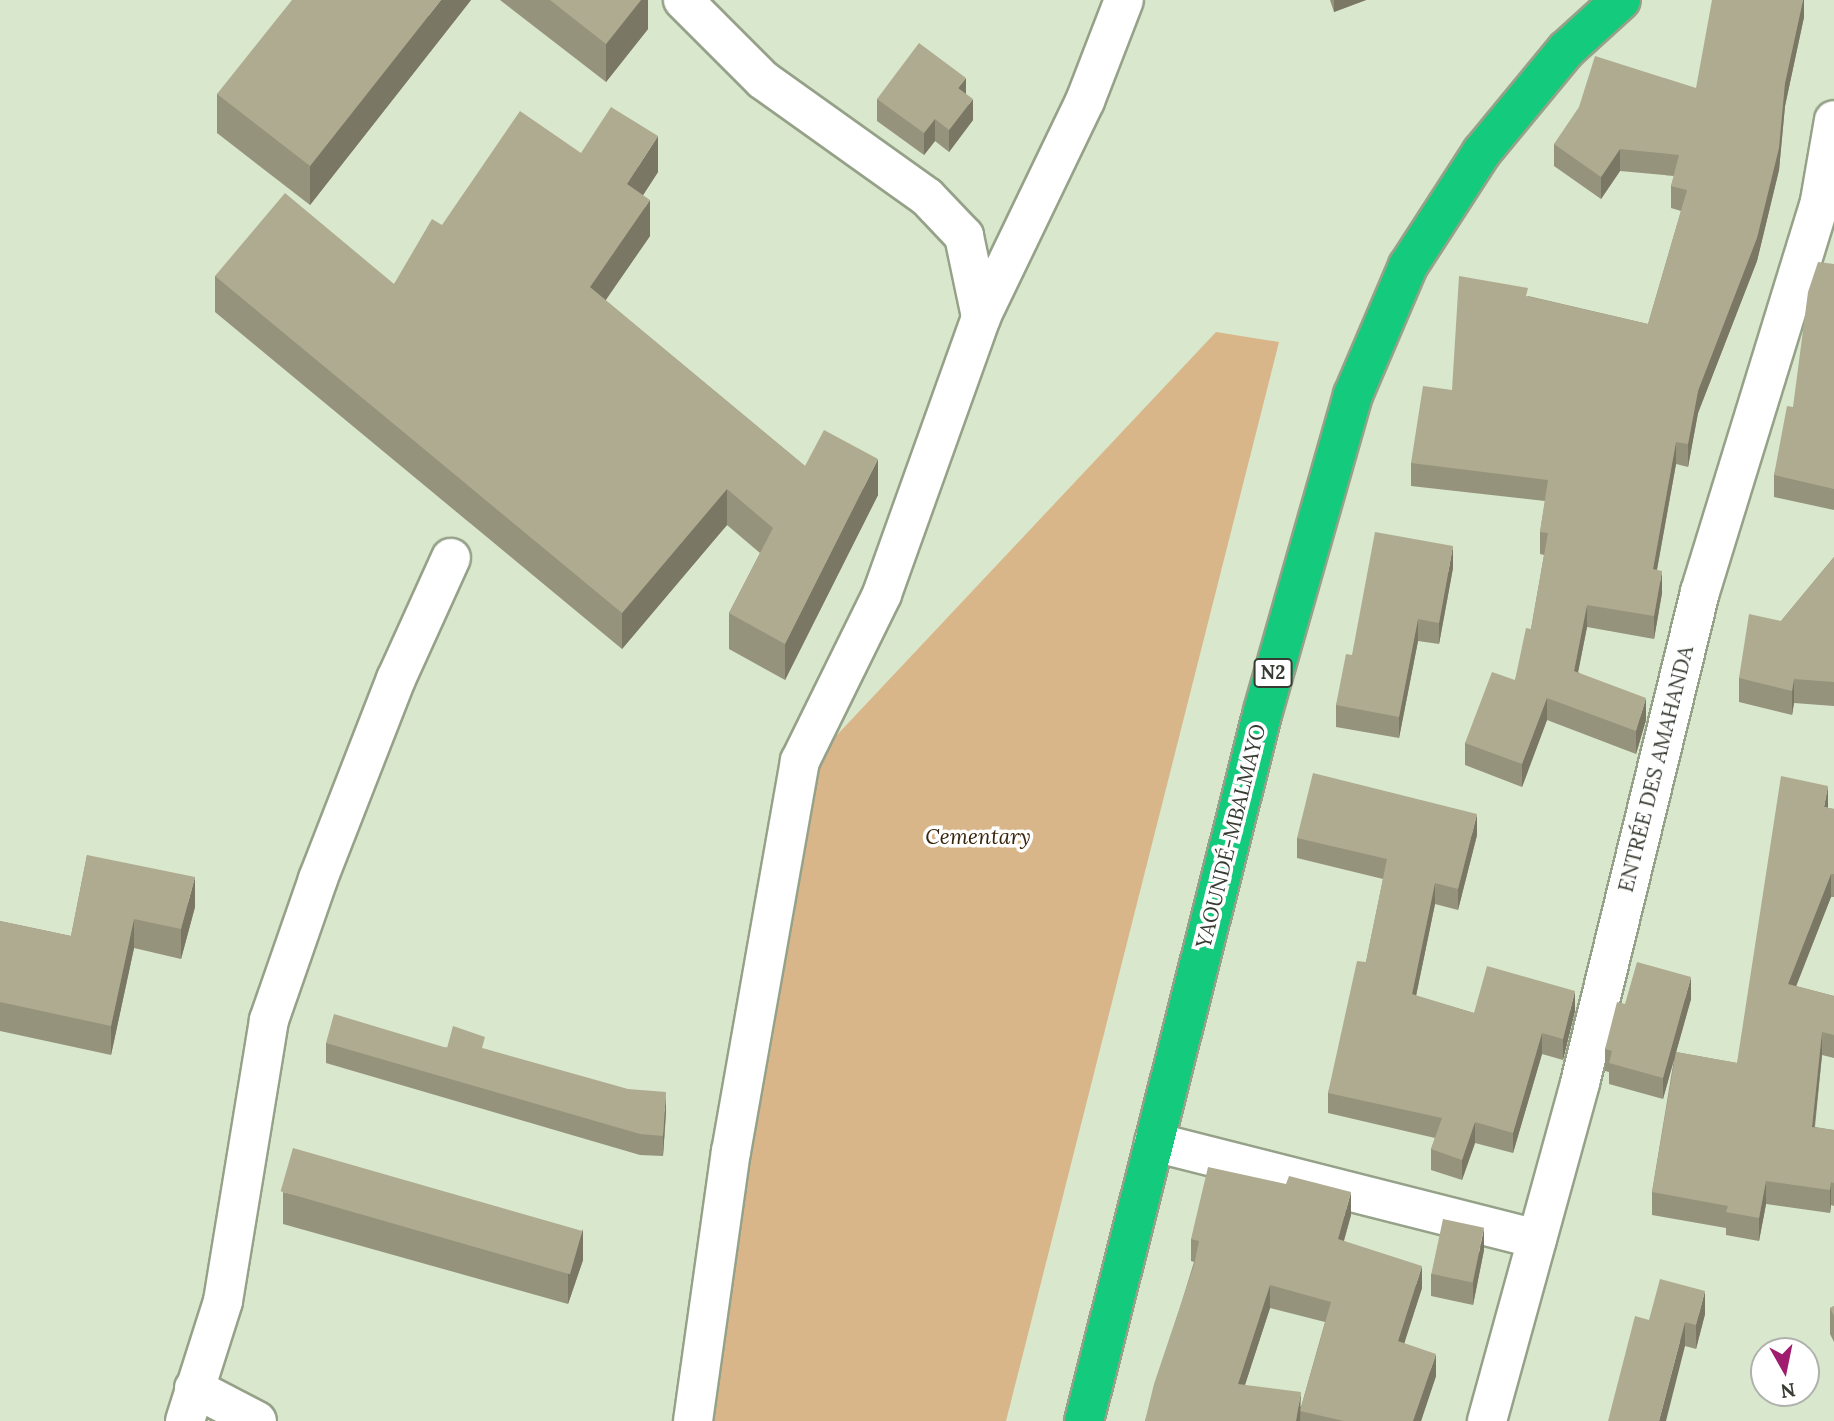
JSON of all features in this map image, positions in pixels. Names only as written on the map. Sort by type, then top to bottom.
[{"type":"highway","name":"YAOUNDÉ-MBALMAYO","points":[[1084,1421],[1270,686],[1353,395],[1408,267],[1481,153],[1566,50],[1620,0]]},
{"type":"street","points":[[683,0],[763,80],[928,197],[964,236],[981,317]]},
{"type":"street","points":[[693,1421],[730,1152],[800,761],[882,594],[981,317],[1085,101],[1124,0]]},
{"type":"street","name":"ENTRÉE DES AMAHANDA","points":[[1488,1421],[1537,1239],[1700,592],[1820,201],[1834,120]]},
{"type":"street","points":[[257,1421],[189,1404],[223,1300],[269,1020],[318,879],[396,679],[451,558]]},
{"type":"street","points":[[1154,1142],[1537,1239]]},
{"type":"green space","name":"Cementary","points":[[1216,332],[1279,342],[1006,1421],[692,1421],[821,752]]},
{"type":"building","points":[[292,0],[441,0],[310,166],[217,94]]},
{"type":"building","points":[[550,0],[641,0],[606,44]]},
{"type":"building","points":[[1712,0],[1803,0],[1785,83],[1779,148],[1757,238],[1698,391],[1688,444],[1676,442],[1653,569],[1662,571],[1654,616],[1587,605],[1574,671],[1646,698],[1636,731],[1547,698],[1522,764],[1465,743],[1492,672],[1515,680],[1526,628],[1531,629],[1548,533],[1540,532],[1548,480],[1411,463],[1423,386],[1452,390],[1459,276],[1528,288],[1526,296],[1648,324],[1687,190],[1671,186],[1679,155],[1620,149],[1601,177],[1554,144],[1579,107],[1595,56],[1696,88]]},
{"type":"building","points":[[919,43],[966,78],[958,88],[973,99],[949,130],[935,119],[924,133],[877,99]]},
{"type":"building","points":[[611,107],[658,136],[627,184],[650,200],[590,287],[805,466],[824,430],[878,459],[785,644],[729,613],[773,528],[727,489],[622,613],[215,276],[285,193],[394,284],[432,219],[442,225],[520,111],[581,153]]},
{"type":"building","points":[[1818,262],[1834,264],[1834,489],[1774,475],[1787,406],[1793,407],[1808,292]]},
{"type":"building","points":[[1375,532],[1453,546],[1439,623],[1418,619],[1399,717],[1336,705],[1346,654],[1352,655]]},
{"type":"building","points":[[1834,557],[1834,682],[1794,679],[1792,691],[1739,678],[1749,614],[1781,621]]},
{"type":"building","points":[[1313,773],[1477,814],[1458,889],[1435,883],[1412,994],[1474,1013],[1487,966],[1575,991],[1563,1039],[1542,1033],[1513,1133],[1475,1122],[1462,1160],[1431,1149],[1442,1118],[1328,1093],[1357,961],[1366,962],[1387,859],[1297,838]]},
{"type":"building","points":[[1781,776],[1828,786],[1824,807],[1834,809],[1834,874],[1831,874],[1788,984],[1834,996],[1834,1035],[1822,1032],[1812,1127],[1834,1130],[1834,1183],[1831,1182],[1830,1190],[1766,1181],[1759,1218],[1726,1212],[1728,1206],[1652,1192],[1676,1052],[1737,1063]]},
{"type":"building","points":[[87,855],[195,877],[181,929],[134,919],[111,1026],[0,1002],[0,921],[71,936]]},
{"type":"building","points":[[1637,962],[1691,977],[1663,1078],[1609,1063],[1612,1051],[1605,1049],[1617,1002],[1625,1004]]},
{"type":"building","points":[[334,1014],[447,1048],[453,1026],[485,1037],[482,1048],[628,1089],[666,1092],[663,1136],[640,1134],[326,1043]]},
{"type":"building","points":[[293,1148],[582,1231],[570,1274],[281,1191]]},
{"type":"building","points":[[1208,1167],[1286,1184],[1289,1176],[1351,1192],[1338,1239],[1422,1266],[1398,1341],[1436,1354],[1413,1421],[1344,1421],[1300,1411],[1331,1302],[1270,1285],[1238,1384],[1301,1392],[1296,1421],[1145,1421],[1154,1384],[1194,1265],[1199,1241],[1191,1239]]},
{"type":"building","points":[[1443,1219],[1484,1228],[1472,1283],[1431,1274]]},
{"type":"building","points":[[1660,1279],[1705,1291],[1696,1325],[1685,1322],[1659,1421],[1608,1421],[1635,1316],[1649,1320]]}]
